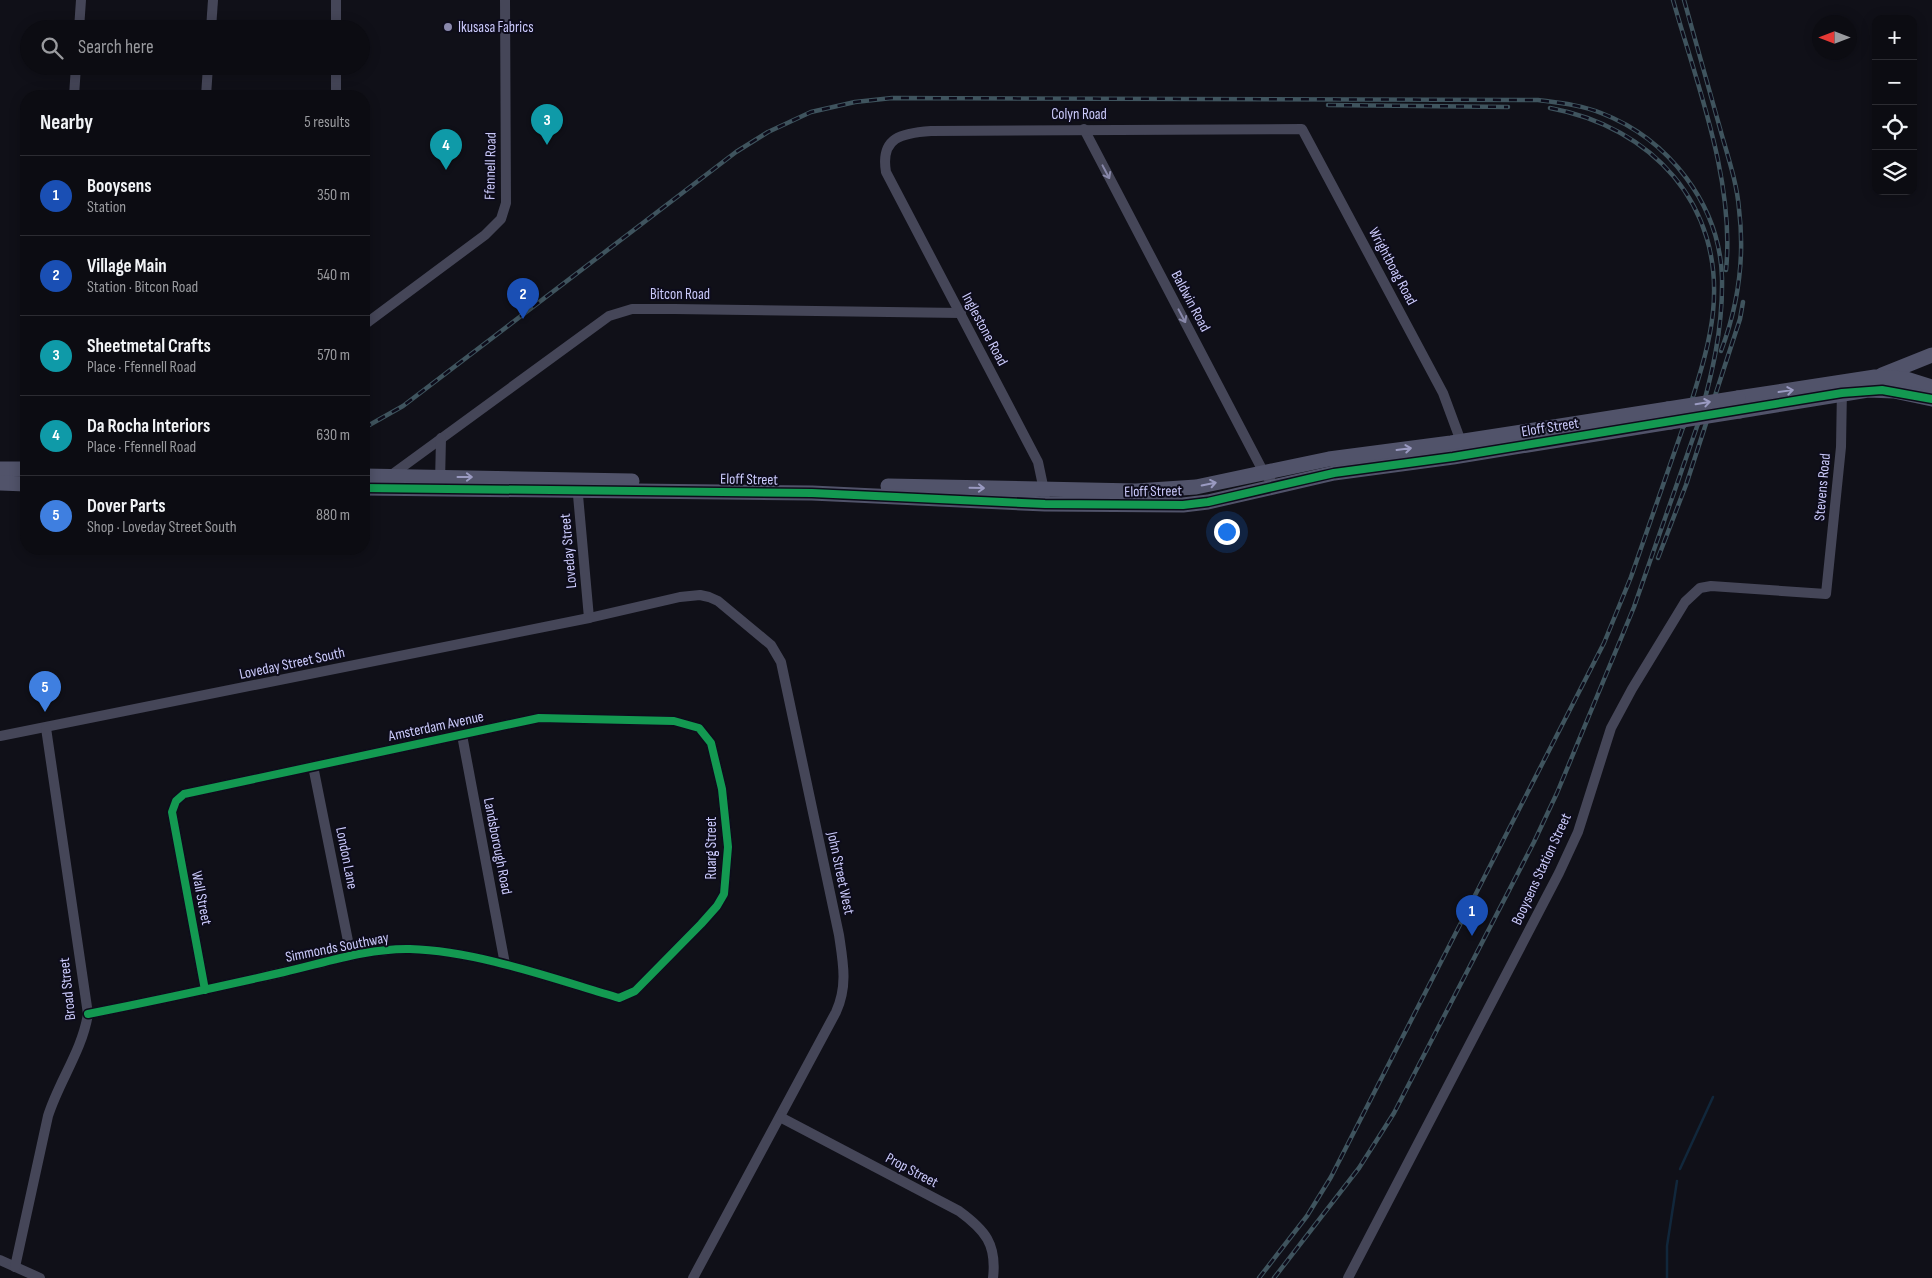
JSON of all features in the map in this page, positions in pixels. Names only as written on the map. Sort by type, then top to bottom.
[{"type":"street","points":[[80,20],[81,0]]},
{"type":"street","points":[[212,20],[213,0]]},
{"type":"street","points":[[336,0],[336,20]]},
{"type":"street","name":"Ffennell Road","points":[[370,321],[485,235],[501,219],[506,203],[505,0]]},
{"type":"street","points":[[74,90],[75,75]]},
{"type":"street","points":[[206,90],[207,75]]},
{"type":"street","points":[[336,75],[336,90]]},
{"type":"street","name":"Colyn Road","points":[[886,172],[885,152],[890,143],[899,136],[912,133],[1084,129],[1302,129]]},
{"type":"street","name":"Baldwin Road","points":[[1084,129],[1264,473],[1275,486]]},
{"type":"street","name":"Wrightboag Road","points":[[1302,129],[1429,366],[1454,419],[1458,449]]},
{"type":"street","name":"Inglestone Road","points":[[886,172],[1038,462],[1045,497]]},
{"type":"street","name":"Bitcon Road","points":[[390,476],[609,316],[618,312],[674,309],[960,313]]},
{"type":"street","points":[[1875,377],[1932,355]]},
{"type":"street","name":"Eloff Street","points":[[370,476],[390,476],[440,482],[904,492],[1045,497],[1183,505],[1208,502],[1371,461],[1842,388],[1875,377],[1906,380],[1932,387]]},
{"type":"street","name":"Eloff Street","points":[[1842,388],[1882,390],[1932,400]]},
{"type":"street","name":"Stevens Road","points":[[1826,594],[1841,447],[1842,388]]},
{"type":"street","points":[[440,438],[440,482]]},
{"type":"street","name":"Eloff Street","points":[[1045,497],[1196,487],[1329,459],[1371,461]]},
{"type":"street","points":[[0,469],[20,470]]},
{"type":"street","name":"Eloff Street","points":[[370,488],[440,482]]},
{"type":"street","points":[[0,483],[20,484]]},
{"type":"street","name":"Loveday Street","points":[[577,486],[589,618]]},
{"type":"street","name":"Booysens Station Street","points":[[1348,1278],[1559,873],[1578,832],[1597,768],[1618,715],[1685,602],[1700,588],[1711,586],[1826,594]]},
{"type":"street","name":"John Street West","points":[[589,618],[680,597],[700,595],[718,602],[771,645],[781,662],[839,935],[844,974],[840,1003],[693,1278]]},
{"type":"street","name":"Loveday Street South","points":[[0,736],[589,618]]},
{"type":"street","name":"Amsterdam Avenue","points":[[172,812],[180,796],[189,792],[539,718],[674,722],[699,728],[711,743]]},
{"type":"street","name":"Broad Street","points":[[15,1267],[48,1116],[54,1096],[83,1037],[88,1014],[46,728]]},
{"type":"street","name":"Landsborough Road","points":[[462,734],[505,964]]},
{"type":"street","name":"Ruarg Street","points":[[619,998],[635,991],[712,912],[724,894],[727,871],[727,820],[711,743]]},
{"type":"street","name":"London Lane","points":[[313,766],[351,956]]},
{"type":"street","name":"Wall Street","points":[[172,812],[205,990]]},
{"type":"street","name":"Simmonds Southway","points":[[88,1014],[205,990],[351,956],[411,949],[505,964],[619,998]]},
{"type":"street","name":"Prop Street","points":[[780,1117],[959,1211],[976,1224],[987,1236],[995,1264],[993,1278]]},
{"type":"street","points":[[0,1260],[40,1278]]},
{"type":"waterway","points":[[1680,1169],[1713,1097]]},
{"type":"waterway","points":[[1667,1278],[1667,1246],[1677,1181]]},
{"type":"railway","points":[[1673,0],[1703,99],[1720,168],[1725,202],[1726,270]]},
{"type":"railway","points":[[1684,0],[1732,170],[1741,227],[1739,282],[1732,317],[1721,351]]},
{"type":"railway","points":[[370,425],[403,406],[736,152],[768,132],[811,112],[855,102],[892,98],[1538,100],[1578,106],[1601,113],[1626,125],[1648,139],[1669,157],[1701,201],[1712,225],[1719,251],[1722,278],[1721,315],[1712,370],[1698,424]]},
{"type":"railway","points":[[1328,105],[1508,107]]},
{"type":"railway","points":[[1550,108],[1587,118],[1620,133],[1649,152],[1674,177],[1693,205],[1707,237],[1713,273],[1713,312],[1705,355],[1684,426]]},
{"type":"railway","points":[[1658,558],[1686,485],[1740,319],[1743,302]]},
{"type":"railway","points":[[1274,1278],[1359,1168],[1394,1113],[1534,842],[1557,793],[1634,607],[1700,418]]},
{"type":"railway","points":[[1259,1278],[1307,1216],[1331,1177],[1604,643],[1631,577],[1686,419]]},
{"type":"cycle path","points":[[370,488],[812,493],[1045,504],[1183,505],[1208,502],[1334,473],[1453,457],[1842,393],[1882,390],[1932,399]]},
{"type":"cycle path","points":[[88,1014],[186,994],[210,988],[284,972],[346,957],[394,949],[436,951],[489,960],[619,998],[635,991],[701,924],[717,906],[724,894],[728,847],[722,789],[711,743],[699,728],[674,721],[539,718],[184,794],[176,801],[172,812],[205,990]]},
{"type":"place","name":"Ikusasa Fabrics","points":[[448,27]]},
{"type":"place","name":"Sheetmetal Crafts","points":[[547,145]]},
{"type":"place","name":"Da Rocha Interiors","points":[[446,170]]},
{"type":"place","name":"Village Main","points":[[523,319]]},
{"type":"place","name":"Dover Parts","points":[[45,712]]},
{"type":"place","name":"Booysens","points":[[1472,936]]}]
